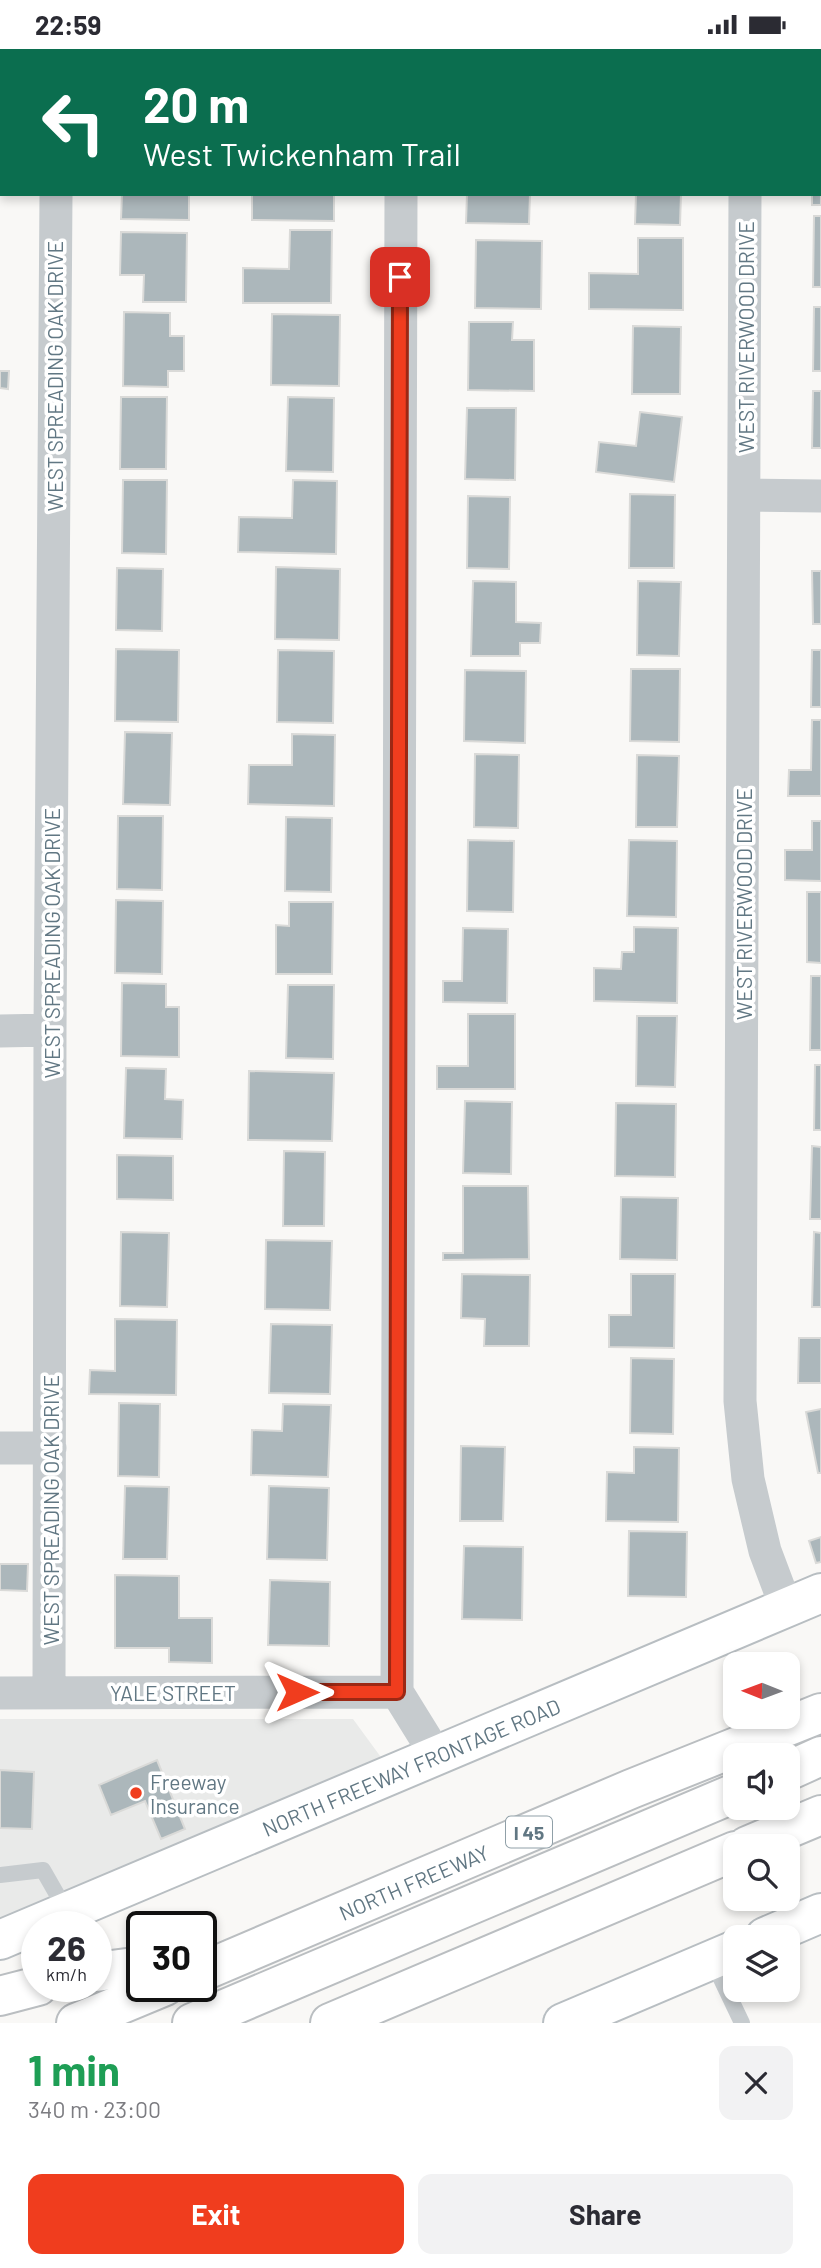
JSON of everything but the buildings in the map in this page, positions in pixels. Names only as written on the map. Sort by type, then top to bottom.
[{"type":"main road","name":"NORTH FREEWAY FRONTAGE ROAD","points":[[69,1911],[821,1593]]},
{"type":"main road","name":"NORTH FREEWAY","points":[[217,1965],[618,1794],[821,1713]]},
{"type":"main road","points":[[800,1766],[821,1756]]},
{"type":"main road","name":"NORTH FREEWAY","points":[[192,2023],[723,1798]]},
{"type":"main road","points":[[776,1834],[821,1815]]},
{"type":"main road","points":[[330,2023],[723,1856]]},
{"type":"main road","points":[[793,1925],[821,1913]]},
{"type":"main road","name":"NORTH FREEWAY FRONTAGE ROAD","points":[[0,1940],[21,1931]]},
{"type":"main road","points":[[217,1958],[240,1956]]},
{"type":"main road","points":[[563,2023],[604,2015],[723,1956]]},
{"type":"main road","points":[[0,1996],[21,1990]]},
{"type":"main road","points":[[76,2023],[127,2002]]},
{"type":"street","name":"WEST SPREADING OAK DRIVE","points":[[49,1692],[55,196]]},
{"type":"street","points":[[401,196],[397,1692],[436,1755]]},
{"type":"street","name":"WEST RIVERWOOD DRIVE","points":[[745,196],[746,495],[740,1401],[748,1479],[765,1551],[786,1607]]},
{"type":"street","points":[[746,495],[821,496]]},
{"type":"street","points":[[0,1031],[50,1030]]},
{"type":"street","points":[[0,1448],[50,1448]]},
{"type":"street","name":"YALE STREET","points":[[0,1693],[397,1692]]},
{"type":"lane","points":[[0,1875],[43,1870],[66,1911]]},
{"type":"lane","points":[[736,2002],[742,2023]]},
{"type":"shaded area","points":[[0,1719],[353,1719],[383,1760],[32,1911],[21,1911],[21,1916],[0,1925]]},
{"type":"place","name":"Freeway Insurance","points":[[136,1793]]},
{"type":"route","points":[[297,1692],[397,1692],[400,277]]}]
